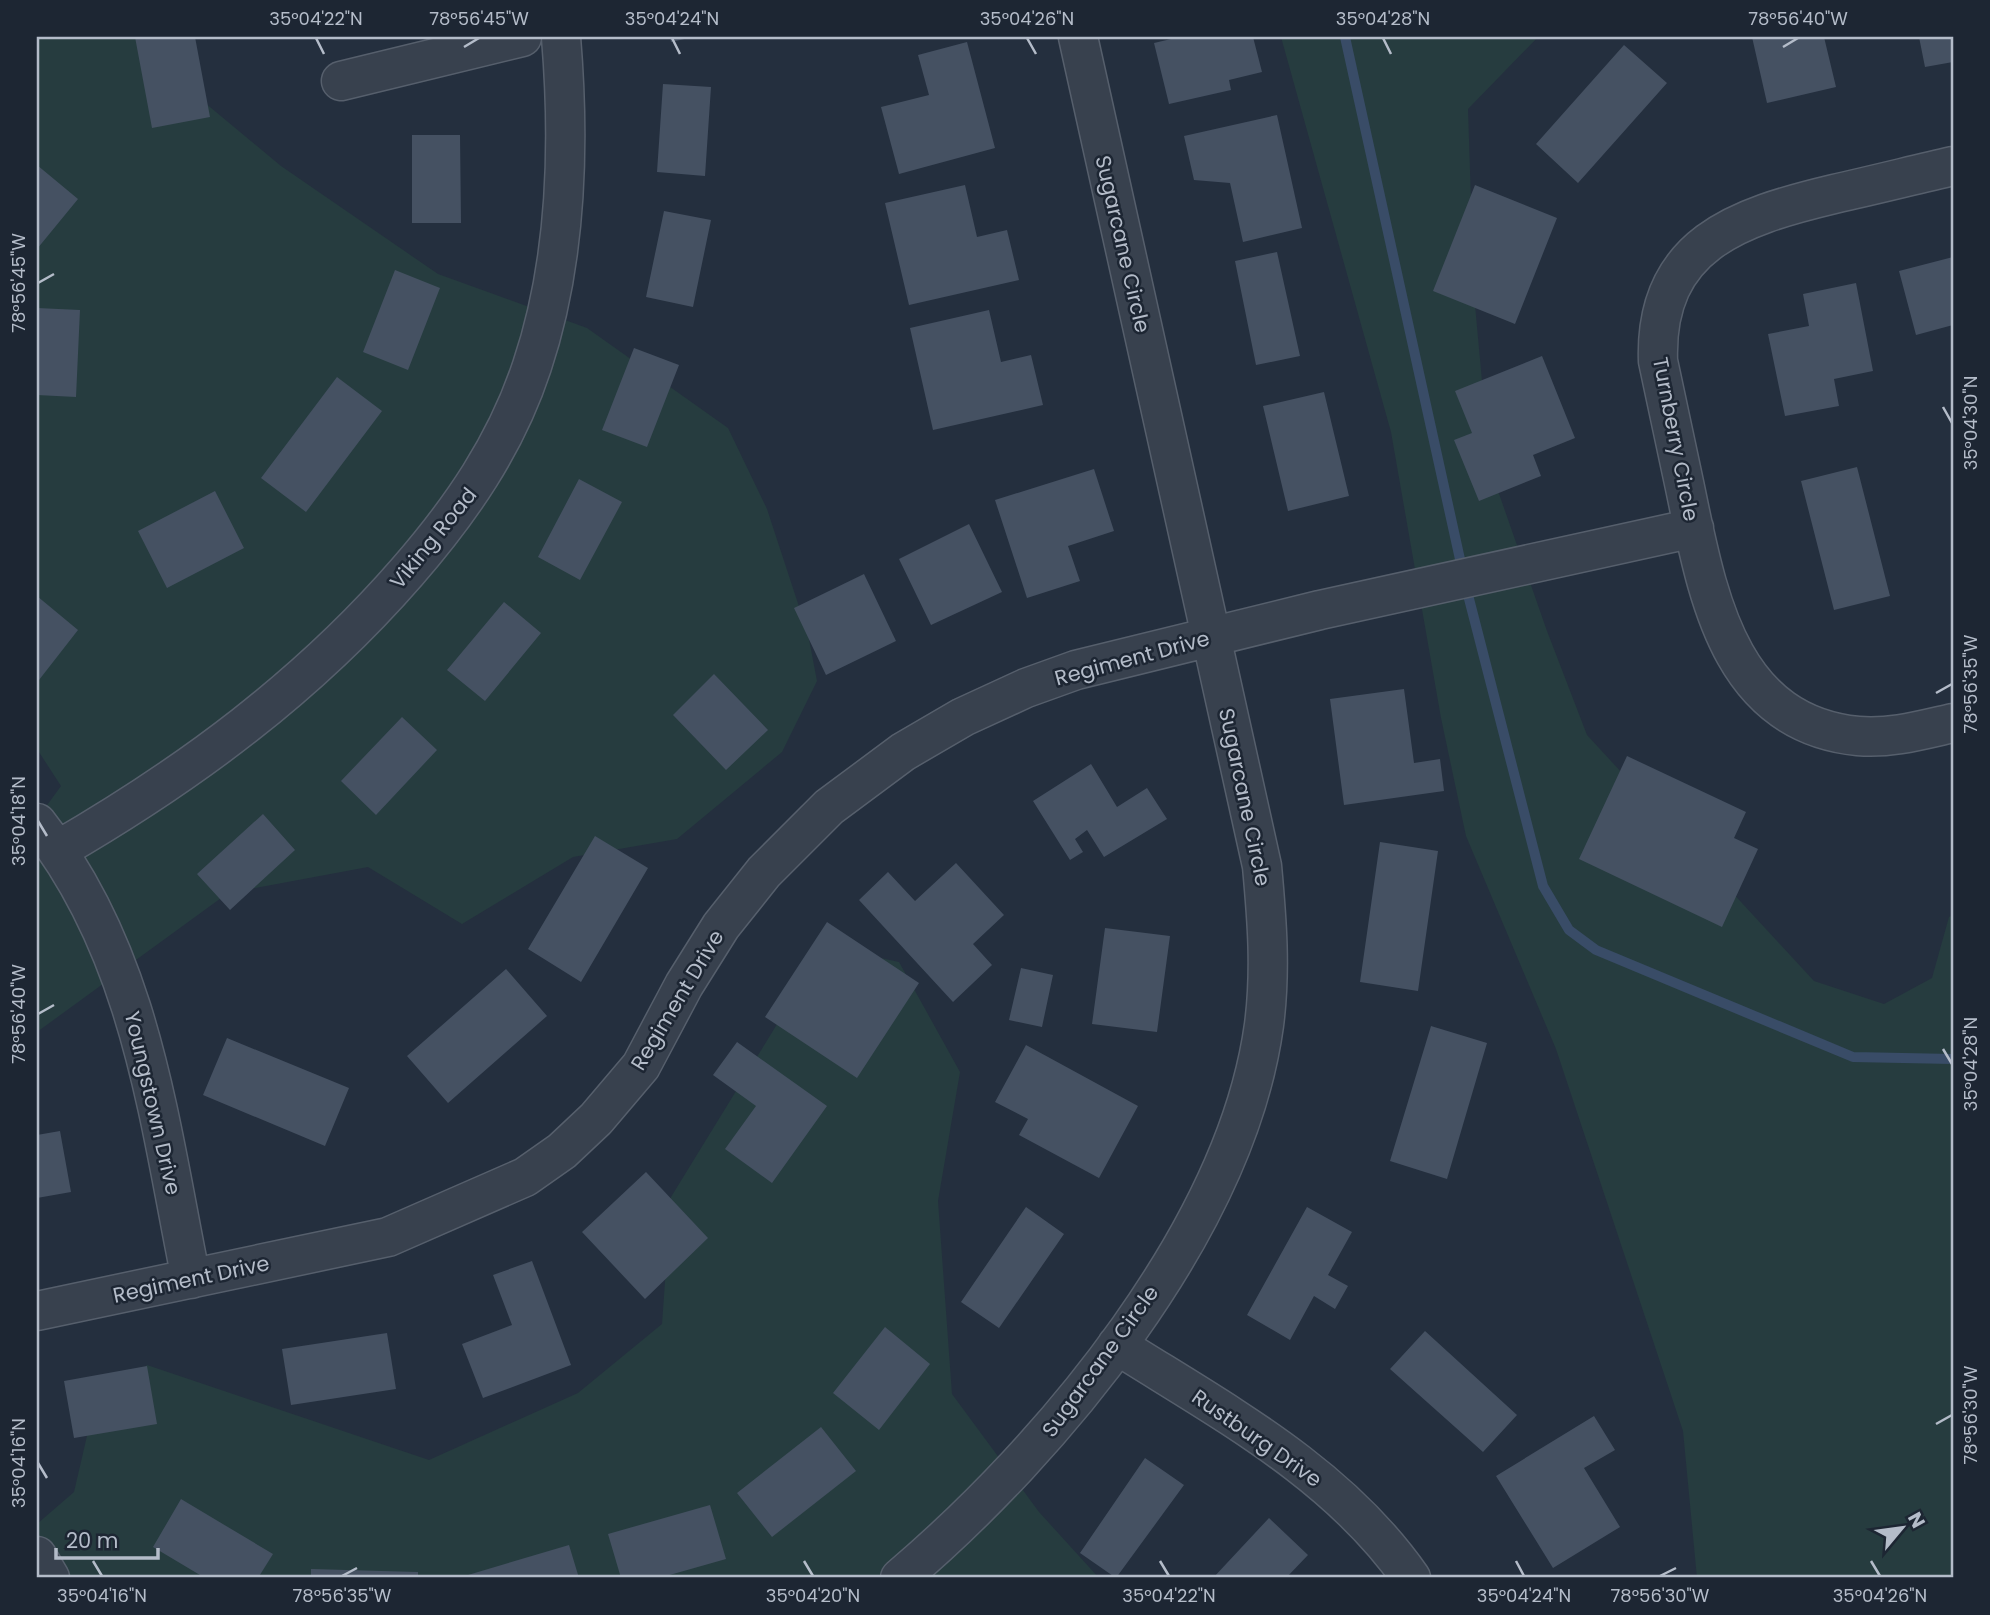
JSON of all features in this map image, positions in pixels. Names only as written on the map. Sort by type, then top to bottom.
[{"type":"street","points":[[341,82],[522,37]]},
{"type":"street","name":"Viking Road","points":[[47,837],[159,789],[233,737],[304,678],[370,614],[446,527],[473,490],[507,430],[533,365],[549,298],[562,206],[568,114],[561,37]]},
{"type":"street","name":"Sugarcane Circle","points":[[900,1578],[938,1546],[1046,1437],[1148,1301],[1205,1201],[1235,1139],[1249,1094],[1264,1027],[1269,935],[1262,866],[1077,37]]},
{"type":"street","name":"Turnberry Circle","points":[[1953,166],[1775,208],[1710,239],[1678,272],[1660,315],[1658,360],[1694,528],[1720,628],[1742,668],[1774,702],[1814,725],[1858,736],[1904,734],[1953,723]]},
{"type":"street","name":"Regiment Drive","points":[[37,1311],[388,1237],[524,1177],[562,1151],[605,1109],[640,1066],[684,985],[721,926],[764,872],[829,807],[903,752],[963,717],[1026,688],[1076,670],[1694,528]]},
{"type":"street","name":"Youngstown Drive","points":[[47,837],[102,928],[142,1036],[191,1279]]},
{"type":"street","name":"Rustburg Drive","points":[[1117,1345],[1274,1444],[1328,1486],[1362,1519],[1411,1578]]},
{"type":"street","points":[[37,1556],[50,1578]]},
{"type":"green space","points":[[37,37],[138,37],[145,53],[281,166],[438,274],[587,328],[728,428],[767,509],[808,634],[817,681],[782,752],[677,839],[573,857],[462,924],[368,867],[228,893],[37,1032],[37,819],[61,786],[37,749]]},
{"type":"green space","points":[[1281,37],[1538,37],[1468,109],[1474,294],[1490,468],[1587,735],[1814,981],[1884,1004],[1932,978],[1949,917],[1953,915],[1953,1578],[1697,1578],[1683,1431],[1556,1049],[1466,836],[1441,718],[1391,432]]},
{"type":"green space","points":[[825,946],[899,962],[960,1072],[938,1201],[952,1394],[1039,1512],[1099,1578],[37,1578],[37,1524],[74,1492],[93,1410],[147,1365],[429,1460],[578,1393],[662,1324],[671,1197]]},
{"type":"building","points":[[135,37],[195,37],[210,117],[152,128]]},
{"type":"building","points":[[670,37],[689,37],[689,38],[671,42]]},
{"type":"building","points":[[1171,37],[1253,37],[1262,72],[1229,80],[1231,90],[1169,104],[1154,43]]},
{"type":"building","points":[[1752,37],[1824,37],[1836,87],[1767,103]]},
{"type":"building","points":[[1919,37],[1953,37],[1953,62],[1925,67]]},
{"type":"building","points":[[967,42],[995,148],[899,174],[881,107],[929,95],[918,55]]},
{"type":"building","points":[[1624,45],[1667,83],[1578,183],[1536,144]]},
{"type":"building","points":[[663,84],[711,87],[705,176],[657,172]]},
{"type":"building","points":[[1277,115],[1302,228],[1243,242],[1230,183],[1194,180],[1184,136]]},
{"type":"building","points":[[412,135],[460,135],[461,223],[412,223]]},
{"type":"building","points":[[37,165],[78,199],[37,249]]},
{"type":"building","points":[[965,185],[977,237],[1007,230],[1019,280],[909,305],[885,203]]},
{"type":"building","points":[[1475,185],[1557,218],[1515,324],[1433,291]]},
{"type":"building","points":[[664,211],[711,220],[693,307],[646,297]]},
{"type":"building","points":[[1277,252],[1300,356],[1256,365],[1235,261]]},
{"type":"building","points":[[1953,257],[1953,325],[1916,335],[1899,271]]},
{"type":"building","points":[[395,270],[440,288],[408,370],[363,352]]},
{"type":"building","points":[[1856,283],[1873,371],[1834,379],[1839,406],[1785,416],[1768,334],[1809,326],[1803,294]]},
{"type":"building","points":[[37,308],[80,310],[76,397],[37,395]]},
{"type":"building","points":[[989,310],[1001,362],[1031,355],[1043,405],[933,430],[910,328]]},
{"type":"building","points":[[634,348],[679,365],[647,447],[602,430]]},
{"type":"building","points":[[1542,356],[1575,438],[1533,455],[1541,476],[1479,501],[1454,440],[1472,433],[1455,391]]},
{"type":"building","points":[[337,377],[382,411],[306,512],[261,478]]},
{"type":"building","points":[[1324,392],[1349,496],[1288,511],[1263,406]]},
{"type":"building","points":[[1857,467],[1890,596],[1834,610],[1801,481]]},
{"type":"building","points":[[1094,469],[1114,531],[1068,546],[1080,581],[1027,598],[995,500]]},
{"type":"building","points":[[579,479],[622,502],[580,580],[538,557]]},
{"type":"building","points":[[215,491],[244,548],[167,588],[138,531]]},
{"type":"building","points":[[969,524],[1002,592],[931,625],[899,559]]},
{"type":"building","points":[[864,574],[896,641],[826,675],[794,608]]},
{"type":"building","points":[[37,596],[78,630],[39,680],[37,678]]},
{"type":"building","points":[[504,602],[541,633],[485,701],[447,670]]},
{"type":"building","points":[[714,674],[768,730],[726,770],[673,715]]},
{"type":"building","points":[[1404,689],[1414,763],[1440,759],[1444,791],[1344,805],[1330,699]]},
{"type":"building","points":[[402,717],[437,750],[376,815],[341,781]]},
{"type":"building","points":[[1627,756],[1746,812],[1734,838],[1758,849],[1722,927],[1579,859]]},
{"type":"building","points":[[1091,764],[1117,807],[1147,788],[1167,819],[1104,857],[1087,830],[1075,839],[1083,852],[1070,860],[1033,801]]},
{"type":"building","points":[[263,814],[295,850],[230,910],[197,874]]},
{"type":"building","points":[[595,836],[648,868],[581,982],[528,949]]},
{"type":"building","points":[[1380,842],[1438,851],[1418,991],[1360,982]]},
{"type":"building","points":[[956,863],[1004,915],[973,944],[992,965],[953,1002],[859,900],[888,872],[915,901]]},
{"type":"building","points":[[827,922],[919,983],[857,1078],[765,1017]]},
{"type":"building","points":[[1105,928],[1170,936],[1157,1032],[1092,1024]]},
{"type":"building","points":[[1021,968],[1053,975],[1042,1027],[1009,1020]]},
{"type":"building","points":[[506,969],[547,1016],[448,1103],[407,1056]]},
{"type":"building","points":[[1431,1026],[1487,1043],[1447,1179],[1390,1161]]},
{"type":"building","points":[[227,1038],[349,1088],[325,1146],[203,1095]]},
{"type":"building","points":[[737,1042],[827,1106],[772,1183],[725,1149],[756,1106],[713,1075]]},
{"type":"building","points":[[1026,1045],[1138,1106],[1099,1178],[1019,1135],[1028,1119],[995,1102]]},
{"type":"building","points":[[60,1131],[71,1192],[37,1198],[37,1135]]},
{"type":"building","points":[[646,1172],[708,1238],[645,1299],[582,1232]]},
{"type":"building","points":[[1026,1207],[1064,1234],[999,1328],[961,1302]]},
{"type":"building","points":[[1307,1207],[1352,1232],[1328,1275],[1348,1286],[1335,1309],[1314,1296],[1290,1340],[1247,1315]]},
{"type":"building","points":[[532,1261],[571,1365],[483,1398],[462,1344],[512,1325],[493,1275]]},
{"type":"building","points":[[885,1327],[930,1364],[879,1430],[833,1393]]},
{"type":"building","points":[[1425,1331],[1517,1415],[1483,1452],[1390,1369]]},
{"type":"building","points":[[387,1333],[396,1389],[291,1405],[282,1349]]},
{"type":"building","points":[[147,1366],[157,1424],[74,1438],[64,1381]]},
{"type":"building","points":[[1594,1416],[1615,1450],[1584,1468],[1620,1527],[1553,1568],[1496,1476]]},
{"type":"building","points":[[821,1427],[856,1471],[772,1537],[737,1493]]},
{"type":"building","points":[[1145,1458],[1184,1485],[1116,1578],[1080,1553]]},
{"type":"building","points":[[181,1499],[273,1554],[258,1578],[205,1578],[153,1547]]},
{"type":"building","points":[[710,1505],[726,1559],[659,1578],[621,1578],[608,1534]]},
{"type":"building","points":[[1269,1518],[1308,1555],[1286,1578],[1213,1578]]},
{"type":"building","points":[[569,1545],[579,1578],[468,1578],[468,1575]]},
{"type":"building","points":[[311,1569],[418,1572],[418,1578],[311,1578]]},
{"type":"waterway","points":[[1345,37],[1467,591],[1543,886],[1569,930],[1596,950],[1853,1057],[1953,1059]]}]
